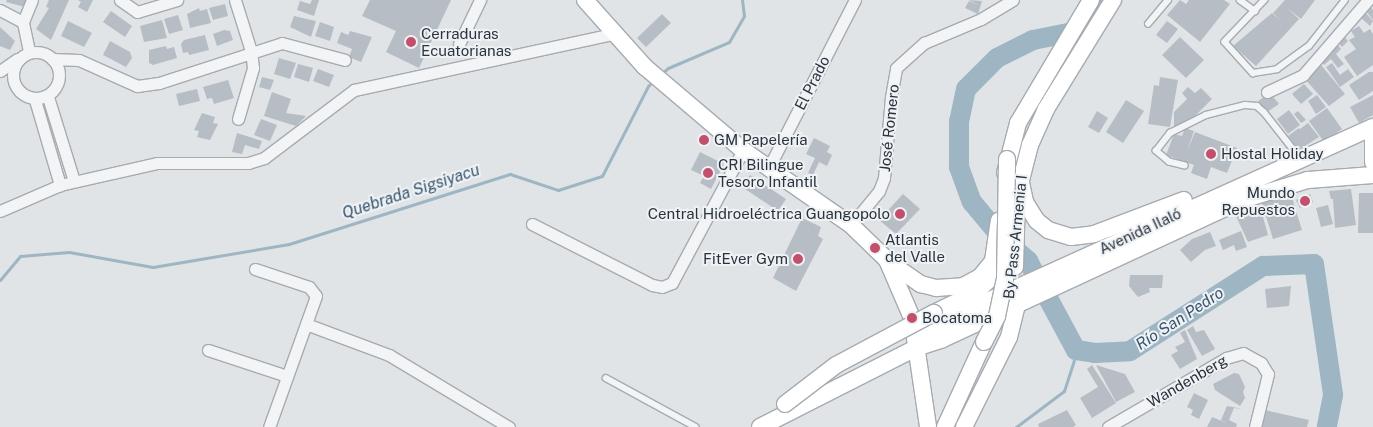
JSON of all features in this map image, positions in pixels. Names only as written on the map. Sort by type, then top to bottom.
[{"type":"main road","points":[[585,0],[601,15],[613,34],[645,68],[743,150],[851,225],[887,260],[921,284],[936,288],[963,286],[980,277],[993,261],[997,249],[1007,159]]},
{"type":"main road","name":"By Pass Armenia I","points":[[945,427],[997,316],[1006,252],[1007,159],[1027,104],[1091,0]]},
{"type":"main road","name":"By Pass Armenia I","points":[[955,427],[995,345],[1011,297],[1020,178],[1030,144],[1046,109],[1113,0]]},
{"type":"main road","name":"Avenida Ilaló","points":[[762,426],[916,348],[943,339],[1075,269],[1373,127]]},
{"type":"main road","points":[[1373,137],[1373,162]]},
{"type":"main road","points":[[1020,178],[1030,212],[1048,230],[1062,235],[1082,237],[1115,227],[1215,188],[1272,174]]},
{"type":"main road","name":"Avenida Ilaló","points":[[1075,269],[1242,200],[1308,180],[1373,175]]},
{"type":"main road","points":[[762,426],[785,404],[836,365],[975,293],[994,275],[1006,252]]},
{"type":"main road","points":[[887,260],[908,306],[928,427]]},
{"type":"main road","points":[[964,427],[1009,338],[1023,295]]},
{"type":"street","points":[[29,51],[23,22],[32,0]]},
{"type":"street","points":[[120,0],[137,12],[176,0]]},
{"type":"street","points":[[235,0],[251,51],[253,68],[238,119]]},
{"type":"street","points":[[459,44],[480,0]]},
{"type":"street","name":"El Prado","points":[[769,167],[855,0]]},
{"type":"street","name":"José Romero","points":[[851,225],[879,191],[884,178],[890,105],[896,68],[924,42],[981,20],[1013,0]]},
{"type":"street","points":[[1267,92],[1303,74],[1368,0]]},
{"type":"street","points":[[0,10],[23,22]]},
{"type":"street","points":[[0,211],[60,185],[157,163],[248,163],[264,158],[354,90],[613,34]]},
{"type":"street","points":[[52,59],[79,60],[126,83],[146,86],[251,51],[282,44],[345,60]]},
{"type":"street","points":[[0,73],[29,51],[42,51],[52,59],[58,80],[48,96],[35,100]]},
{"type":"street","points":[[17,59],[14,77],[18,90],[35,100],[60,185]]},
{"type":"street","points":[[0,73],[14,77]]},
{"type":"street","points":[[48,96],[74,181]]},
{"type":"street","points":[[532,224],[652,285],[662,287],[672,283],[743,150]]},
{"type":"street","points":[[255,269],[314,291],[316,296],[269,427]]},
{"type":"street","points":[[306,324],[389,355],[509,427]]},
{"type":"street","points":[[208,350],[287,376]]},
{"type":"street","name":"Wandenberg","points":[[1108,427],[1226,358],[1243,353],[1261,363],[1268,374],[1255,427]]},
{"type":"lane","points":[[1148,24],[1168,0]]},
{"type":"lane","points":[[1240,0],[1254,11]]},
{"type":"lane","points":[[1265,0],[1225,42],[1253,73],[1277,69],[1309,46],[1345,0]]},
{"type":"lane","points":[[1185,166],[1169,162],[1156,151],[1170,134],[1206,115],[1245,105],[1257,106],[1264,112],[1302,161]]},
{"type":"lane","points":[[606,378],[696,427]]},
{"type":"building","points":[[7,0],[28,0],[25,7],[6,2]]},
{"type":"building","points":[[49,0],[69,0],[51,40],[36,29],[49,8],[46,7]]},
{"type":"building","points":[[78,0],[93,0],[87,12],[78,7],[81,2]]},
{"type":"building","points":[[312,0],[319,0],[314,16],[297,10],[300,1],[310,4]]},
{"type":"building","name":"Cerraduras Ecuatorianas","points":[[370,0],[451,0],[419,68],[386,52],[396,31],[362,16]]},
{"type":"building","points":[[969,0],[982,1],[978,14],[965,8],[969,1],[978,5]]},
{"type":"building","points":[[1180,0],[1186,4],[1189,0],[1224,0],[1230,4],[1200,42],[1167,15]]},
{"type":"building","points":[[1285,0],[1315,0],[1301,19],[1287,8],[1299,19],[1256,66],[1233,46],[1272,13],[1281,21],[1273,13]]},
{"type":"building","points":[[225,4],[228,16],[213,20],[209,8]]},
{"type":"building","points":[[1371,7],[1373,10],[1373,20],[1366,11]]},
{"type":"building","points":[[199,8],[200,11],[207,9],[211,23],[190,28],[187,14]]},
{"type":"building","points":[[111,11],[132,26],[125,37],[103,22]]},
{"type":"building","points":[[1365,12],[1373,21],[1370,26],[1360,17]]},
{"type":"building","points":[[662,14],[671,23],[646,47],[637,38]]},
{"type":"building","points":[[178,15],[183,30],[169,34],[164,19]]},
{"type":"building","points":[[294,16],[316,21],[311,37],[290,27]]},
{"type":"building","points":[[162,20],[167,38],[144,42],[140,26]]},
{"type":"building","points":[[68,21],[92,33],[84,47],[61,36]]},
{"type":"building","points":[[1167,21],[1178,29],[1167,43],[1156,35]]},
{"type":"building","points":[[320,22],[334,27],[330,41],[315,36]]},
{"type":"building","points":[[1359,26],[1364,33],[1370,29],[1373,34],[1373,65],[1357,76],[1344,57],[1356,49],[1349,40],[1355,37],[1351,31]]},
{"type":"building","points":[[0,27],[15,41],[10,50],[0,46]]},
{"type":"building","points":[[224,30],[230,31],[233,40],[217,46],[213,34]]},
{"type":"building","points":[[350,31],[372,37],[361,62],[349,57],[352,49],[337,43],[341,32],[348,35]]},
{"type":"building","points":[[1341,32],[1348,41],[1342,47],[1336,40]]},
{"type":"building","points":[[205,35],[209,50],[189,55],[188,52],[183,53],[181,44],[184,40]]},
{"type":"building","points":[[1180,37],[1204,60],[1186,78],[1162,55]]},
{"type":"building","points":[[110,41],[130,52],[132,58],[126,67],[103,55]]},
{"type":"building","points":[[1336,43],[1341,49],[1336,54],[1344,64],[1338,68],[1331,59],[1324,65],[1318,57]]},
{"type":"building","points":[[166,46],[167,49],[174,47],[177,58],[153,65],[149,63],[149,50]]},
{"type":"building","points":[[279,58],[296,63],[290,79],[274,74]]},
{"type":"building","points":[[1317,60],[1345,94],[1329,106],[1303,77]]},
{"type":"building","points":[[1332,63],[1340,75],[1348,69],[1354,77],[1340,87],[1326,67]]},
{"type":"building","points":[[298,64],[313,68],[309,82],[294,77]]},
{"type":"building","points":[[318,69],[334,75],[329,87],[313,81]]},
{"type":"building","points":[[1369,72],[1373,72],[1373,91],[1359,100],[1349,85]]},
{"type":"building","points":[[262,77],[274,80],[270,90],[259,87]]},
{"type":"building","points":[[1160,77],[1178,80],[1170,127],[1148,124],[1154,85],[1159,86]]},
{"type":"building","points":[[228,80],[234,98],[214,104],[212,98],[207,99],[203,87]]},
{"type":"building","points":[[1304,84],[1313,94],[1301,104],[1292,94]]},
{"type":"building","points":[[1188,87],[1195,93],[1201,88],[1212,99],[1195,116],[1174,128],[1174,112],[1187,99],[1182,93]]},
{"type":"building","points":[[197,89],[200,101],[179,106],[176,94]]},
{"type":"building","points":[[272,92],[291,99],[286,113],[306,116],[296,126],[264,116]]},
{"type":"building","points":[[1270,93],[1279,104],[1267,112],[1258,101]]},
{"type":"building","points":[[1317,95],[1326,107],[1316,114],[1308,101]]},
{"type":"building","points":[[1373,95],[1373,115],[1359,123],[1350,107]]},
{"type":"building","points":[[1126,100],[1144,111],[1123,143],[1106,132]]},
{"type":"building","points":[[1327,108],[1342,129],[1324,142],[1309,121]]},
{"type":"building","points":[[1289,110],[1300,125],[1288,134],[1277,119]]},
{"type":"building","points":[[1097,111],[1108,118],[1099,133],[1088,127]]},
{"type":"building","points":[[1298,111],[1306,120],[1301,123],[1294,114]]},
{"type":"building","points":[[202,113],[215,117],[213,123],[218,124],[210,140],[197,137],[199,131],[194,130]]},
{"type":"building","points":[[261,119],[277,125],[270,141],[254,135]]},
{"type":"building","points":[[1308,123],[1319,137],[1299,150],[1288,136],[1299,128],[1305,135],[1300,129]]},
{"type":"building","name":"Hostal Holiday","points":[[1185,128],[1194,131],[1187,151],[1195,132],[1237,148],[1227,173],[1211,167],[1207,179],[1191,173],[1194,165],[1166,155],[1174,134],[1182,136]]},
{"type":"building","points":[[237,133],[262,141],[259,149],[245,145],[242,154],[232,152]]},
{"type":"building","points":[[814,138],[830,146],[827,152],[832,155],[827,166],[819,162],[813,175],[808,173],[815,158],[806,154]]},
{"type":"building","name":"CRI Bilingue Tesoro Infantil","points":[[700,152],[724,164],[711,189],[700,183],[704,176],[691,170]]},
{"type":"building","points":[[750,175],[786,199],[778,211],[742,187]]},
{"type":"building","points":[[1351,189],[1356,225],[1335,228],[1333,199],[1331,199],[1329,191]]},
{"type":"building","points":[[1290,191],[1302,230],[1273,239],[1261,200]]},
{"type":"building","points":[[1359,193],[1373,193],[1373,233],[1358,233]]},
{"type":"building","name":"Central Hidroeléctrica Guangopolo","points":[[903,194],[920,209],[896,234],[879,220]]},
{"type":"building","name":"Mundo Repuestos","points":[[1310,194],[1313,202],[1300,208],[1296,200]]},
{"type":"building","points":[[1328,205],[1333,224],[1321,227],[1316,208]]},
{"type":"building","points":[[1260,206],[1268,235],[1248,242],[1236,216]]},
{"type":"building","name":"FitEver Gym","points":[[802,218],[821,227],[818,236],[823,239],[796,291],[773,278]]},
{"type":"building","points":[[1241,231],[1247,247],[1236,251],[1234,245],[1223,250],[1219,240]]},
{"type":"building","points":[[1210,232],[1216,246],[1205,250],[1191,262],[1180,250],[1192,239]]},
{"type":"building","points":[[1130,275],[1163,275],[1162,288],[1149,288],[1150,292],[1138,297],[1129,286]]},
{"type":"building","points":[[1291,286],[1289,306],[1267,308],[1265,289]]},
{"type":"building","points":[[1193,326],[1196,332],[1204,330],[1215,349],[1202,356],[1187,330]]},
{"type":"building","points":[[1185,330],[1197,359],[1180,369],[1171,355],[1178,351],[1175,347],[1185,342],[1180,333]]},
{"type":"building","points":[[1092,365],[1116,403],[1092,418],[1080,398],[1098,387],[1087,369]]},
{"type":"building","points":[[1096,365],[1125,374],[1135,392],[1116,402]]},
{"type":"building","points":[[1234,373],[1239,374],[1245,387],[1243,392],[1245,398],[1240,406],[1215,390],[1213,384]]},
{"type":"building","points":[[1194,393],[1208,400],[1199,419],[1191,415],[1193,410],[1187,407]]},
{"type":"building","points":[[1227,406],[1243,409],[1234,408],[1229,420],[1237,424],[1236,427],[1207,427],[1212,417],[1227,423],[1221,420]]},
{"type":"building","points":[[1067,410],[1076,425],[1073,427],[1039,427],[1038,424]]},
{"type":"building","points":[[1265,410],[1309,420],[1307,427],[1261,427]]},
{"type":"waterway","name":"Quebrada Sigsiyacu","points":[[661,74],[668,68],[729,42],[744,16],[742,0]]},
{"type":"waterway","name":"Río San Pedro","points":[[1107,0],[1083,30],[1033,40],[997,58],[966,89],[959,121],[959,167],[972,202],[1002,238],[1028,261],[1076,350],[1095,353],[1130,351],[1263,266],[1314,264],[1333,395],[1327,427]]},
{"type":"waterway","name":"Quebrada Sigsiyacu","points":[[0,280],[20,256],[69,252],[153,267],[289,244],[510,174],[558,190],[602,176],[648,86],[654,80]]},
{"type":"waterway","points":[[1016,427],[1064,391],[1074,361]]},
{"type":"place","name":"Cerraduras Ecuatorianas","points":[[411,42]]},
{"type":"place","name":"GM Papelería","points":[[704,140]]},
{"type":"place","name":"Hostal Holiday","points":[[1211,154]]},
{"type":"place","name":"CRI Bilingue Tesoro Infantil","points":[[708,173]]},
{"type":"place","name":"Mundo Repuestos","points":[[1305,201]]},
{"type":"place","name":"Central Hidroeléctrica Guangopolo","points":[[900,214]]},
{"type":"place","name":"Atlantis del Valle","points":[[875,248]]},
{"type":"place","name":"FitEver Gym","points":[[798,259]]},
{"type":"place","name":"Bocatoma","points":[[912,318]]}]
